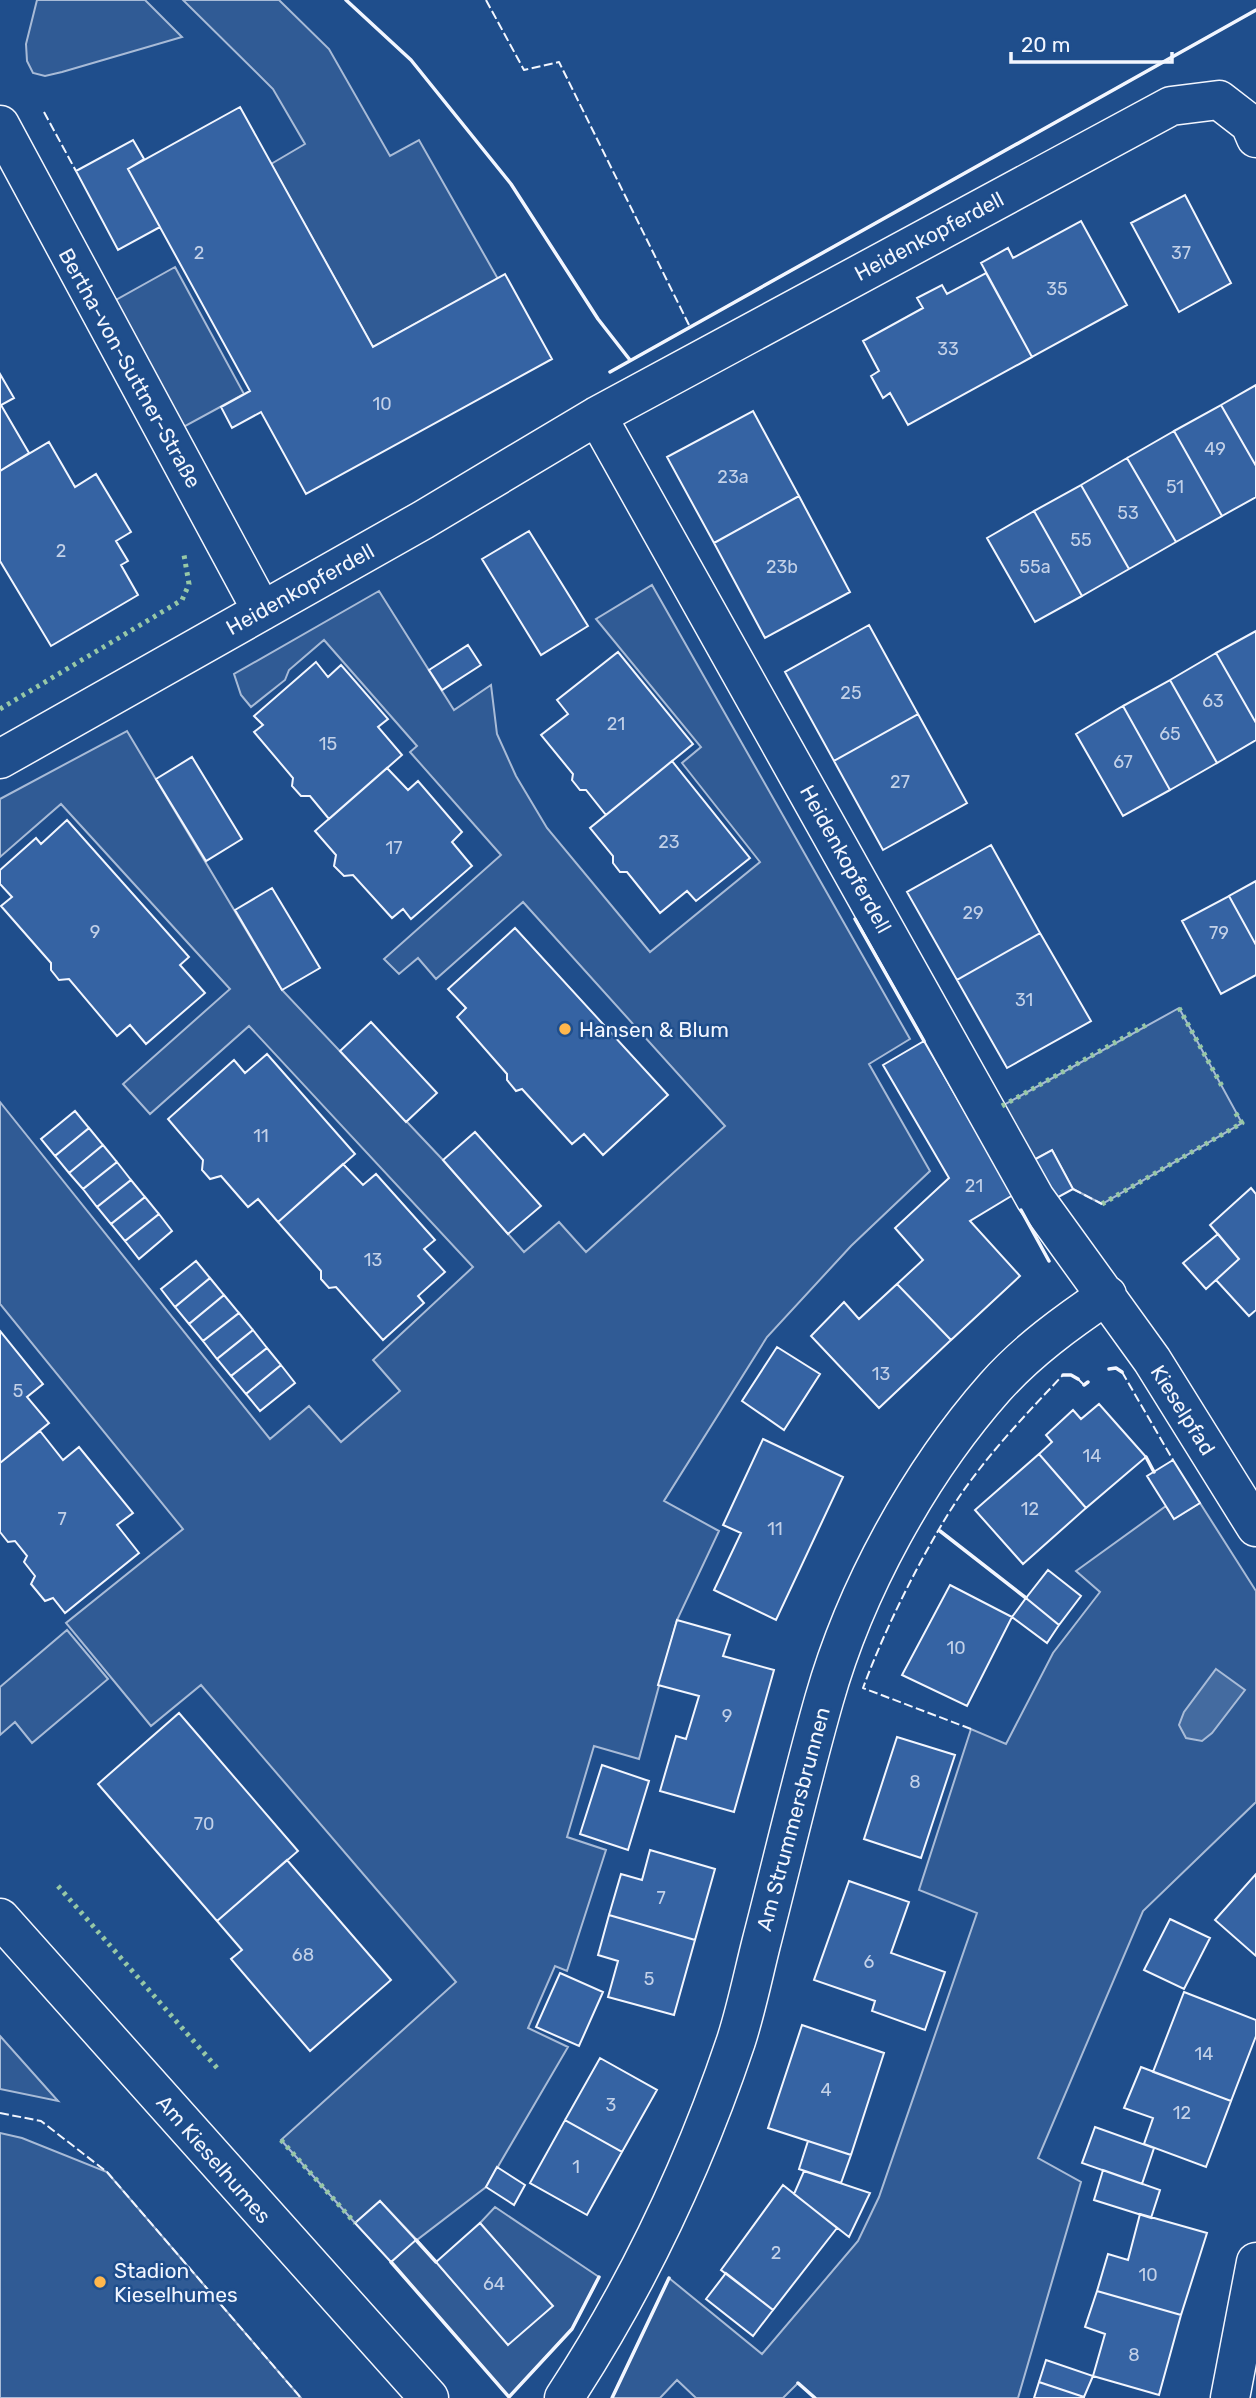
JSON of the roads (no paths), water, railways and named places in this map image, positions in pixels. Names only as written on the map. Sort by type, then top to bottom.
[{"type":"street","name":"Heidenkopferdell","points":[[0,759],[262,611],[597,416],[1171,106],[1219,100],[1250,124],[1256,138]]},
{"type":"street","name":"Bertha-von-Suttner-Straße","points":[[0,125],[262,611]]},
{"type":"street","name":"Heidenkopferdell","points":[[597,416],[1035,1198],[1107,1295]]},
{"type":"street","name":"Kieselpfad","points":[[1107,1295],[1153,1360],[1256,1527]]},
{"type":"street","name":"Am Strummersbrunnen","points":[[564,2398],[602,2340],[671,2202],[736,2039],[825,1697],[855,1611],[895,1531],[946,1452],[995,1387],[1049,1335],[1107,1295]]},
{"type":"street","name":"Am Kieselhumes","points":[[0,1918],[429,2398]]},
{"type":"street","points":[[1230,2398],[1256,2262]]},
{"type":"place","name":"Hansen & Blum","points":[[565,1029]]},
{"type":"place","name":"Stadion Kieselhumes","points":[[100,2282]]}]
